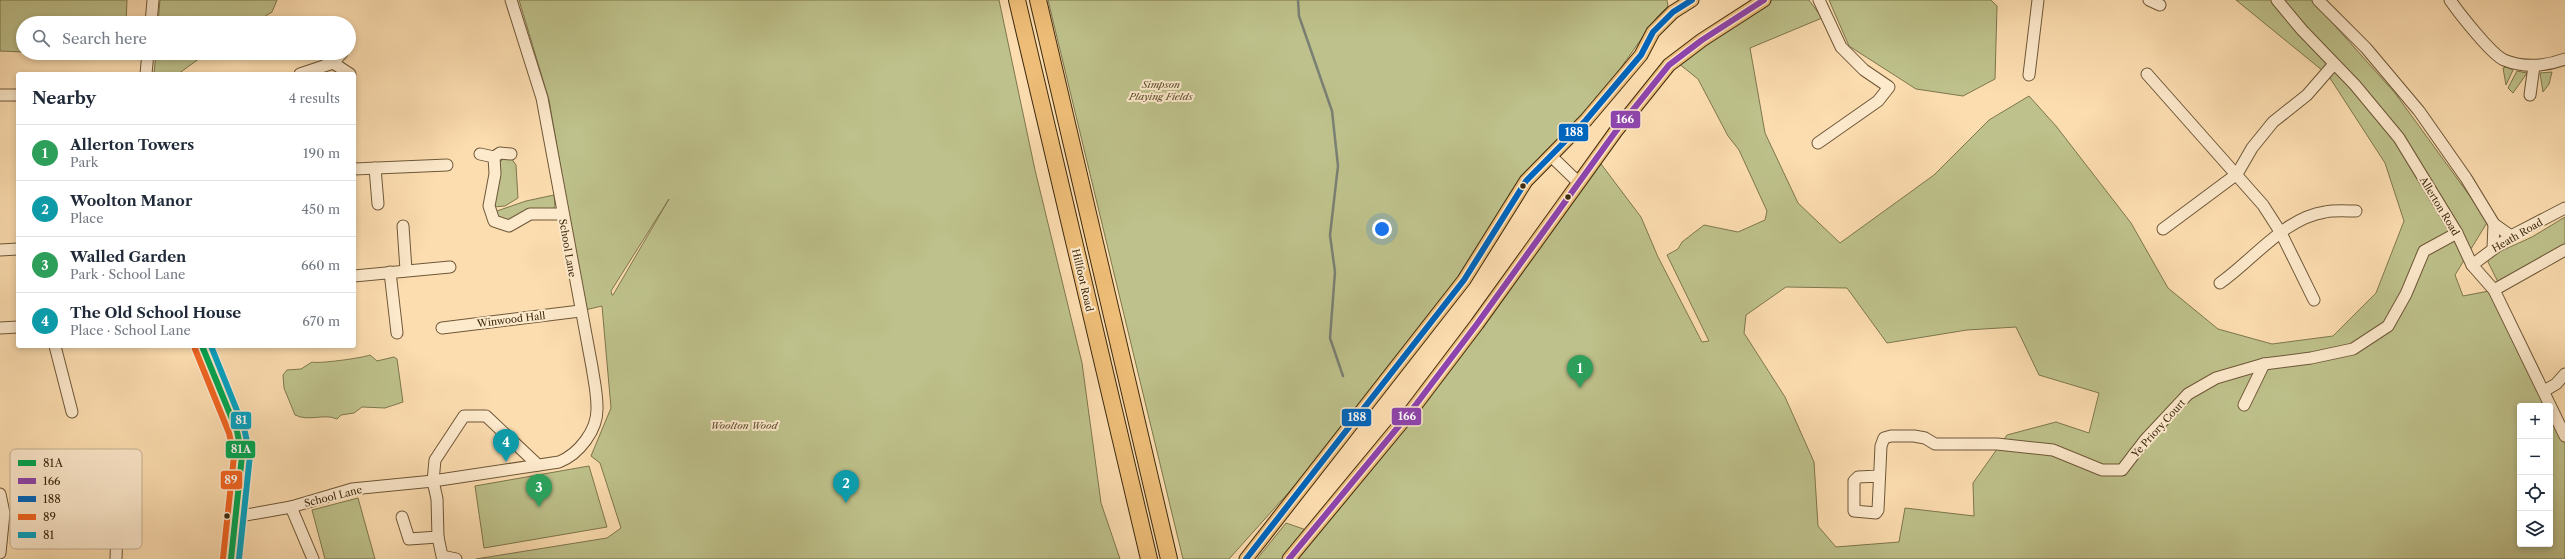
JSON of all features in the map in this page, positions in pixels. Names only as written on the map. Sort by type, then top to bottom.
[{"type":"highway","name":"Hillfoot Road","points":[[1017,0],[1149,559]]},
{"type":"highway","name":"Hillfoot Road","points":[[1038,0],[1169,559]]},
{"type":"main road","points":[[1246,559],[1464,280],[1526,181],[1586,120],[1641,55],[1653,32],[1674,12],[1692,0]]},
{"type":"main road","points":[[1289,559],[1408,415],[1634,107],[1669,65],[1702,40],[1764,0]]},
{"type":"street","points":[[152,16],[153,0]]},
{"type":"street","name":"School Lane","points":[[234,517],[291,507],[352,489],[432,481],[559,462],[578,452],[591,431],[598,408],[592,367],[580,311],[542,98],[511,0]]},
{"type":"street","points":[[1818,143],[1878,101],[1889,87],[1864,70],[1841,47],[1819,0]]},
{"type":"street","points":[[2029,75],[2038,0]]},
{"type":"street","points":[[2149,0],[2160,5]]},
{"type":"street","name":"Allerton Road","points":[[2277,0],[2399,138],[2457,233],[2472,265],[2494,290],[2565,436]]},
{"type":"street","points":[[2318,0],[2366,48],[2419,111],[2466,178],[2494,224],[2511,236]]},
{"type":"street","points":[[2450,0],[2460,14],[2504,59],[2534,66],[2550,64],[2565,59]]},
{"type":"street","points":[[146,72],[147,60]]},
{"type":"street","points":[[330,60],[347,72]]},
{"type":"street","points":[[306,72],[333,63],[336,60]]},
{"type":"street","points":[[2163,229],[2237,174],[2252,148],[2273,122],[2307,95],[2334,64]]},
{"type":"street","points":[[2530,95],[2534,66]]},
{"type":"street","points":[[2147,74],[2263,204],[2281,233],[2314,300]]},
{"type":"street","points":[[0,95],[16,95]]},
{"type":"street","points":[[480,154],[494,157],[500,153],[511,154]]},
{"type":"street","points":[[1551,156],[1579,183]]},
{"type":"street","points":[[494,157],[495,174],[489,206],[494,221],[509,226],[530,214],[562,214]]},
{"type":"street","points":[[356,169],[446,165]]},
{"type":"street","points":[[375,168],[378,204]]},
{"type":"street","name":"Heath Road","points":[[2472,265],[2511,236],[2565,208]]},
{"type":"street","points":[[2220,283],[2240,269],[2252,255],[2281,233],[2296,224],[2324,212],[2356,211]]},
{"type":"street","points":[[2493,248],[2494,224]]},
{"type":"street","points":[[404,226],[406,270]]},
{"type":"street","name":"Ye Priory Court","points":[[1879,476],[1881,446],[1884,438],[1891,436],[1914,436],[1925,438],[1935,444],[1997,444],[2053,450],[2102,470],[2122,470],[2145,440],[2188,394],[2216,378],[2264,364],[2312,358],[2353,349],[2388,326],[2406,294],[2424,251],[2457,233]]},
{"type":"street","points":[[0,250],[16,249]]},
{"type":"street","points":[[2494,290],[2565,250]]},
{"type":"street","points":[[356,276],[450,267]]},
{"type":"street","points":[[390,272],[397,333]]},
{"type":"street","name":"Winwood Hall","points":[[442,328],[580,311]]},
{"type":"street","points":[[0,328],[16,327]]},
{"type":"street","points":[[56,348],[72,412]]},
{"type":"street","points":[[203,348],[237,431],[240,444],[242,468],[234,517],[231,559]]},
{"type":"street","points":[[2244,404],[2264,364]]},
{"type":"street","points":[[2544,391],[2556,384],[2565,374]]},
{"type":"street","points":[[456,559],[442,556],[438,537],[437,499],[432,481],[435,460],[464,416],[486,416],[538,465]]},
{"type":"street","points":[[0,494],[2,513],[0,553]]},
{"type":"street","points":[[291,507],[313,559]]},
{"type":"street","points":[[402,517],[409,539],[438,537]]},
{"type":"street","points":[[116,549],[116,559]]},
{"type":"green space","points":[[0,0],[127,0],[126,16],[16,16],[16,52],[0,51]]},
{"type":"green space","points":[[160,0],[277,0],[272,12],[265,16],[159,16]]},
{"type":"green space","name":"Woolton Wood","points":[[519,0],[999,0],[1035,170],[1082,363],[1101,503],[1120,559],[476,559],[607,538],[621,528],[600,463],[591,456],[611,408],[602,306],[585,310],[549,100]],"holes":[[[669,199],[613,295],[611,291]]]},
{"type":"green space","name":"Simpson Playing Fields","points":[[1048,0],[1667,0],[1668,6],[1657,17],[1585,118],[1525,178],[1463,276],[1315,463],[1229,559],[1183,559]]},
{"type":"green space","points":[[1772,0],[1809,0],[1822,18],[1750,48],[1765,133],[1798,203],[1840,243],[1934,175],[1989,120],[2029,96],[2056,126],[2131,223],[2168,288],[2218,329],[2272,344],[2333,336],[2376,293],[2404,221],[2385,163],[2328,75],[2236,0],[2312,0],[2395,93],[2488,221],[2455,275],[2463,296],[2494,290],[2549,403],[2517,403],[2517,547],[2553,547],[2553,411],[2565,436],[2565,559],[1257,559],[1286,523],[1315,533],[1598,160],[1641,217],[1658,257],[1702,342],[1709,341],[1667,255],[1678,249],[1682,242],[1704,225],[1738,232],[1765,220],[1767,211],[1739,150],[1728,136],[1698,79],[1678,63],[1699,45]],"holes":[[[1786,287],[1847,288],[1887,343],[1967,330],[2016,327],[2039,375],[2099,393],[2089,433],[2056,422],[2007,435],[1973,483],[1974,516],[1905,508],[1899,542],[1836,547],[1818,526],[1814,462],[1785,397],[1744,333],[1746,315]]]},
{"type":"green space","points":[[1829,0],[1991,0],[1997,6],[1995,79],[1963,96],[1916,89],[1849,46]]},
{"type":"green space","points":[[155,60],[197,60],[181,72],[154,72]]},
{"type":"green space","points":[[2506,67],[2513,70],[2506,85],[2503,68]]},
{"type":"green space","points":[[2517,71],[2527,73],[2513,93],[2508,88]]},
{"type":"green space","points":[[2552,72],[2549,84],[2543,92],[2540,73]]},
{"type":"green space","points":[[505,157],[511,158],[516,165],[518,198],[505,206],[493,207],[499,163]]},
{"type":"green space","points":[[554,195],[555,206],[553,209],[503,222],[494,212],[526,201]]},
{"type":"green space","points":[[2565,217],[2565,245],[2498,282],[2488,262],[2488,257],[2532,237]]},
{"type":"green space","points":[[370,355],[377,361],[394,357],[397,359],[403,402],[385,408],[362,407],[354,413],[341,415],[337,419],[332,417],[306,418],[295,415],[284,388],[283,375],[287,370],[301,369],[312,362],[359,358]]},
{"type":"green space","points":[[589,466],[607,527],[484,548],[475,486]]},
{"type":"green space","points":[[358,498],[375,559],[325,559],[312,510]]},
{"type":"waterway","points":[[1298,0],[1299,16],[1332,111],[1338,166],[1330,235],[1335,272],[1330,338],[1343,376]]},
{"type":"transit line","name":"188","points":[[1246,559],[1464,280],[1526,181],[1586,120],[1641,55],[1653,32],[1673,12],[1692,0]]},
{"type":"transit line","name":"166","points":[[1289,559],[1408,415],[1477,324],[1616,131],[1669,65],[1702,40],[1764,0]]},
{"type":"transit line","name":"81A","points":[[203,348],[237,431],[242,456],[231,559]]},
{"type":"transit line","name":"81","points":[[212,348],[244,428],[250,455],[239,559]]},
{"type":"transit line","name":"89","points":[[195,349],[229,433],[234,456],[223,558]]},
{"type":"place","name":"Allerton Towers","points":[[1580,388]]},
{"type":"place","name":"The Old School House","points":[[506,462]]},
{"type":"place","name":"Woolton Manor","points":[[846,503]]},
{"type":"place","name":"Walled Garden","points":[[539,507]]}]
